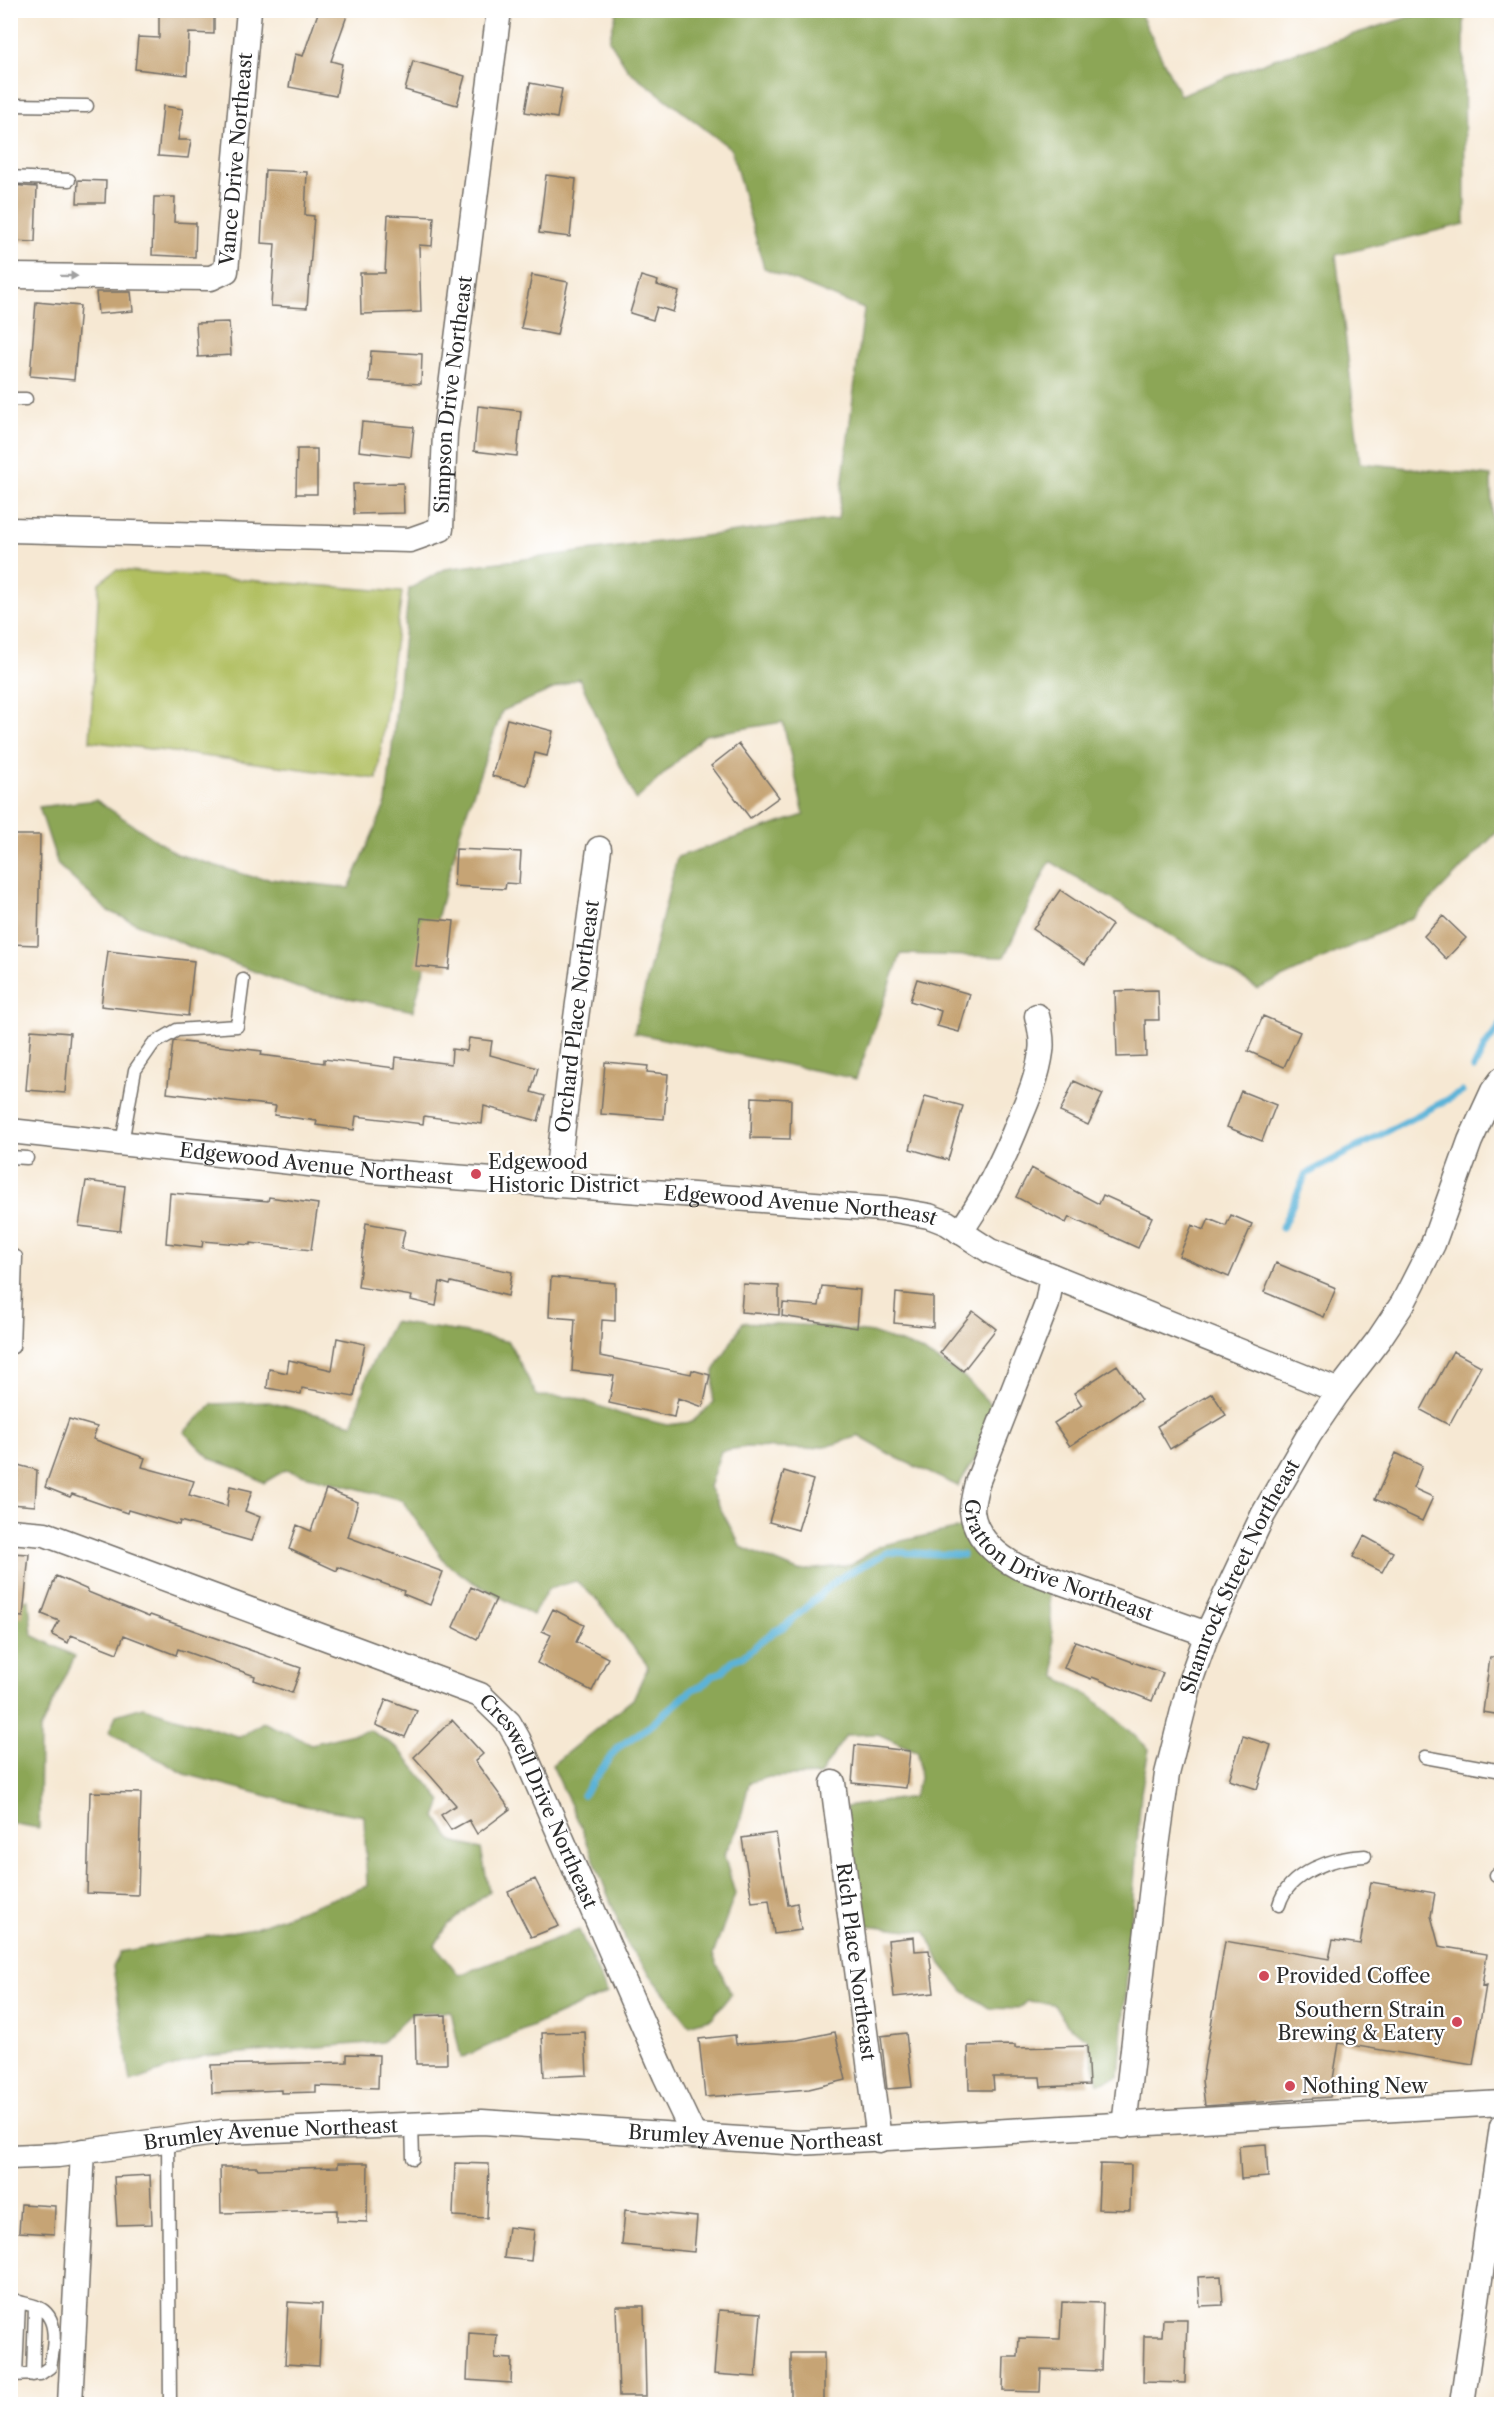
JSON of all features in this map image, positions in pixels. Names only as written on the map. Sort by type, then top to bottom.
[{"type":"street","name":"Vance Drive Northeast","points":[[10,276],[211,278],[226,271],[249,10]]},
{"type":"street","name":"Simpson Drive Northeast","points":[[10,530],[410,540],[441,529],[445,433],[499,10]]},
{"type":"street","name":"Orchard Place Northeast","points":[[556,1185],[599,849]]},
{"type":"street","points":[[960,1232],[983,1201],[1000,1168],[1030,1094],[1041,1051],[1040,1027],[1036,1016]]},
{"type":"street","name":"Shamrock Street Northeast","points":[[1124,2126],[1167,1774],[1191,1679],[1207,1634],[1263,1515],[1310,1435],[1403,1303],[1433,1244],[1470,1142],[1493,1091],[1502,1079]]},
{"type":"street","name":"Edgewood Avenue Northeast","points":[[10,1131],[366,1170],[895,1210],[929,1216],[947,1223],[990,1251],[1339,1391]]},
{"type":"street","name":"Gratton Drive Northeast","points":[[1052,1276],[1047,1304],[977,1483],[972,1510],[976,1527],[987,1545],[999,1557],[1018,1567],[1207,1634]]},
{"type":"street","name":"Creswell Drive Northeast","points":[[10,1531],[45,1534],[480,1695],[509,1723],[518,1739],[693,2136]]},
{"type":"street","name":"Rich Place Northeast","points":[[833,1783],[879,2140]]},
{"type":"street","name":"Brumley Avenue Northeast","points":[[10,2157],[58,2155],[222,2132],[482,2122],[799,2143],[1502,2103]]},
{"type":"street","points":[[1462,2404],[1502,2126]]},
{"type":"street","points":[[70,2404],[83,2151]]},
{"type":"lane","points":[[10,105],[87,106]]},
{"type":"lane","points":[[10,177],[69,180]]},
{"type":"lane","points":[[10,399],[26,399]]},
{"type":"lane","points":[[122,1143],[135,1070],[153,1044],[177,1030],[237,1026],[243,980]]},
{"type":"lane","points":[[10,1157],[27,1158]]},
{"type":"lane","points":[[10,1256],[16,1257],[14,1347],[10,1347]]},
{"type":"lane","points":[[1425,1757],[1502,1771]]},
{"type":"lane","points":[[1279,1905],[1288,1887],[1325,1863],[1345,1857],[1365,1856]]},
{"type":"lane","points":[[412,2125],[413,2158]]},
{"type":"lane","points":[[168,2140],[170,2404]]},
{"type":"lane","points":[[15,2301],[35,2306],[47,2312],[52,2325],[54,2347],[50,2367],[40,2374],[13,2375],[15,2301]]},
{"type":"lane","points":[[33,2375],[35,2306]]},
{"type":"green space","points":[[617,11],[1139,11],[1180,95],[1271,60],[1428,11],[1464,11],[1465,224],[1336,255],[1360,463],[1491,476],[1500,829],[1414,917],[1258,989],[1050,861],[1004,957],[901,954],[856,1079],[634,1033],[677,857],[804,815],[783,722],[705,735],[636,800],[579,678],[502,711],[461,828],[413,1011],[298,988],[193,948],[108,911],[58,865],[39,807],[96,800],[177,854],[253,877],[349,888],[386,803],[409,589],[445,569],[838,519],[864,309],[764,268],[731,149],[628,70],[609,40]]},
{"type":"green space","points":[[116,570],[402,592],[377,779],[90,741],[99,583]]},
{"type":"green space","points":[[393,1322],[468,1333],[509,1342],[537,1396],[574,1397],[621,1414],[667,1425],[692,1422],[713,1403],[714,1371],[743,1322],[820,1326],[872,1333],[918,1349],[962,1375],[992,1406],[980,1451],[958,1486],[897,1458],[858,1436],[835,1444],[807,1449],[747,1447],[721,1451],[709,1487],[741,1547],[798,1571],[851,1565],[879,1546],[964,1527],[1048,1584],[1056,1677],[1092,1697],[1149,1749],[1141,1793],[1119,2077],[1098,2083],[1088,2039],[1067,2025],[1054,2004],[1027,2001],[1018,2009],[989,2008],[963,1991],[941,1964],[926,1932],[866,1925],[845,1835],[846,1807],[913,1797],[920,1779],[918,1752],[878,1734],[846,1735],[820,1775],[769,1777],[749,1783],[739,1826],[724,1855],[735,1894],[713,1955],[731,1994],[712,2018],[689,2025],[628,1946],[581,1827],[552,1765],[633,1699],[648,1666],[596,1599],[576,1581],[548,1589],[533,1615],[471,1581],[445,1562],[402,1500],[285,1470],[264,1483],[239,1469],[211,1459],[184,1432],[213,1404],[269,1402],[353,1424],[369,1369]]},
{"type":"green space","points":[[11,1598],[29,1600],[32,1635],[75,1656],[40,1730],[39,1828],[11,1823]]},
{"type":"green space","points":[[143,1707],[240,1737],[263,1722],[311,1744],[370,1730],[398,1748],[442,1801],[436,1817],[452,1841],[481,1849],[489,1891],[448,1925],[435,1945],[459,1975],[579,1930],[607,1993],[461,2058],[451,2011],[412,2013],[382,2042],[205,2056],[131,2082],[113,1967],[120,1952],[253,1928],[367,1886],[364,1816],[305,1806],[185,1774],[109,1732],[116,1715]]},
{"type":"building","points":[[159,10],[214,10],[214,34],[189,33],[187,75],[135,69],[138,37],[159,38]]},
{"type":"building","points":[[319,10],[349,10],[331,61],[342,64],[336,96],[289,87],[295,54],[303,56]]},
{"type":"building","points":[[413,61],[465,76],[457,105],[405,90]]},
{"type":"building","points":[[530,83],[562,89],[557,118],[525,112]]},
{"type":"building","points":[[163,106],[183,109],[178,140],[191,140],[188,158],[158,156]]},
{"type":"building","points":[[265,170],[307,172],[305,215],[314,216],[307,308],[271,306],[275,244],[261,243]]},
{"type":"building","points":[[546,175],[576,179],[570,237],[539,233]]},
{"type":"building","points":[[78,180],[106,181],[105,203],[77,203]]},
{"type":"building","points":[[10,185],[37,187],[35,242],[10,241]]},
{"type":"building","points":[[154,197],[175,197],[174,222],[196,223],[195,257],[152,255]]},
{"type":"building","points":[[388,215],[434,217],[432,246],[419,245],[421,312],[361,314],[360,273],[385,273]]},
{"type":"building","points":[[532,275],[568,282],[557,335],[521,328]]},
{"type":"building","points":[[641,276],[658,281],[657,285],[679,292],[673,312],[657,307],[653,320],[630,313]]},
{"type":"building","points":[[96,292],[131,292],[133,311],[98,314]]},
{"type":"building","points":[[36,302],[80,306],[74,380],[30,376]]},
{"type":"building","points":[[229,322],[231,355],[198,357],[196,323]]},
{"type":"building","points":[[371,351],[422,354],[421,384],[369,381]]},
{"type":"building","points":[[478,406],[521,411],[517,456],[474,451]]},
{"type":"building","points":[[362,422],[414,427],[411,457],[359,451]]},
{"type":"building","points":[[297,449],[317,449],[317,494],[296,494]]},
{"type":"building","points":[[403,483],[404,513],[354,514],[353,484]]},
{"type":"building","points":[[507,719],[553,731],[547,756],[535,753],[527,785],[492,776]]},
{"type":"building","points":[[739,744],[779,797],[750,818],[711,766]]},
{"type":"building","points":[[10,835],[40,835],[38,945],[10,944]]},
{"type":"building","points":[[456,849],[521,852],[519,884],[506,883],[505,889],[454,886]]},
{"type":"building","points":[[1060,890],[1112,925],[1085,964],[1033,929]]},
{"type":"building","points":[[1443,916],[1466,938],[1446,959],[1424,936]]},
{"type":"building","points":[[421,918],[454,921],[449,969],[416,966]]},
{"type":"building","points":[[108,951],[194,961],[188,1016],[101,1006]]},
{"type":"building","points":[[917,979],[970,994],[959,1032],[937,1026],[941,1011],[910,1001]]},
{"type":"building","points":[[1158,990],[1159,1020],[1145,1020],[1146,1056],[1117,1057],[1115,991]]},
{"type":"building","points":[[1263,1016],[1300,1032],[1284,1067],[1248,1051]]},
{"type":"building","points":[[31,1030],[70,1033],[65,1093],[26,1090]]},
{"type":"building","points":[[469,1038],[492,1041],[490,1055],[538,1068],[531,1092],[545,1096],[538,1121],[484,1106],[482,1124],[424,1116],[423,1124],[356,1116],[354,1130],[316,1125],[317,1121],[274,1115],[276,1106],[167,1093],[173,1042],[175,1041],[262,1051],[261,1055],[324,1063],[324,1059],[395,1068],[396,1057],[451,1064],[452,1049],[467,1051]]},
{"type":"building","points":[[605,1062],[648,1066],[647,1072],[668,1074],[664,1119],[601,1114]]},
{"type":"building","points":[[1074,1081],[1103,1094],[1088,1125],[1060,1112]]},
{"type":"building","points":[[1241,1091],[1276,1105],[1262,1141],[1227,1127]]},
{"type":"building","points":[[925,1096],[963,1106],[948,1160],[910,1149]]},
{"type":"building","points":[[752,1097],[791,1099],[790,1139],[751,1138]]},
{"type":"building","points":[[1031,1168],[1099,1204],[1103,1195],[1152,1217],[1138,1248],[1069,1217],[1066,1223],[1016,1197]]},
{"type":"building","points":[[86,1181],[125,1186],[120,1231],[79,1226]]},
{"type":"building","points":[[170,1193],[268,1201],[269,1197],[318,1204],[311,1250],[251,1243],[251,1245],[203,1241],[202,1247],[166,1243]]},
{"type":"building","points":[[1231,1215],[1252,1224],[1229,1277],[1179,1256],[1192,1225],[1204,1230],[1209,1219],[1226,1226]]},
{"type":"building","points":[[366,1223],[405,1230],[401,1249],[512,1272],[508,1296],[451,1282],[450,1285],[440,1282],[436,1306],[411,1300],[412,1296],[358,1287]]},
{"type":"building","points":[[1276,1263],[1336,1288],[1324,1317],[1264,1292]]},
{"type":"building","points":[[551,1277],[615,1283],[615,1321],[602,1320],[600,1356],[691,1374],[692,1370],[710,1375],[703,1407],[678,1398],[674,1417],[609,1403],[614,1376],[572,1371],[575,1319],[549,1317]]},
{"type":"building","points":[[743,1284],[779,1286],[779,1315],[741,1312]]},
{"type":"building","points":[[822,1286],[860,1290],[857,1328],[782,1316],[783,1303],[819,1306]]},
{"type":"building","points":[[896,1293],[933,1297],[933,1327],[894,1323]]},
{"type":"building","points":[[973,1311],[996,1329],[963,1371],[940,1353]]},
{"type":"building","points":[[337,1338],[365,1344],[354,1397],[302,1388],[301,1394],[267,1388],[269,1369],[287,1373],[289,1360],[332,1370]]},
{"type":"building","points":[[1453,1351],[1481,1366],[1449,1425],[1421,1410]]},
{"type":"building","points":[[1117,1365],[1141,1400],[1070,1446],[1054,1423],[1082,1405],[1074,1393]]},
{"type":"building","points":[[1212,1393],[1226,1415],[1170,1449],[1157,1426]]},
{"type":"building","points":[[69,1419],[97,1427],[93,1439],[145,1458],[142,1467],[194,1481],[189,1495],[227,1506],[230,1486],[252,1491],[245,1511],[260,1517],[251,1541],[180,1521],[179,1525],[128,1510],[127,1513],[72,1494],[70,1497],[45,1487]]},
{"type":"building","points":[[1396,1453],[1422,1466],[1413,1488],[1433,1497],[1422,1521],[1375,1499]]},
{"type":"building","points":[[10,1463],[37,1470],[35,1506],[10,1504]]},
{"type":"building","points":[[784,1471],[813,1480],[798,1530],[769,1522]]},
{"type":"building","points":[[326,1489],[358,1502],[348,1537],[443,1572],[430,1605],[403,1594],[404,1591],[338,1567],[337,1571],[289,1549],[297,1525],[311,1531]]},
{"type":"building","points":[[1364,1536],[1393,1552],[1382,1572],[1353,1557]]},
{"type":"building","points":[[10,1553],[29,1554],[23,1617],[10,1616]]},
{"type":"building","points":[[56,1576],[149,1617],[150,1615],[301,1668],[292,1693],[254,1680],[255,1676],[178,1649],[176,1655],[124,1635],[117,1653],[71,1635],[68,1643],[52,1635],[59,1621],[42,1614]]},
{"type":"building","points":[[471,1587],[496,1599],[477,1639],[453,1627]]},
{"type":"building","points":[[553,1609],[584,1625],[576,1642],[608,1658],[592,1691],[537,1663],[551,1635],[542,1631]]},
{"type":"building","points":[[1075,1641],[1163,1673],[1152,1701],[1064,1668]]},
{"type":"building","points":[[1490,1657],[1502,1657],[1502,1715],[1483,1712]]},
{"type":"building","points":[[386,1699],[417,1711],[405,1737],[376,1725]]},
{"type":"building","points":[[452,1720],[483,1754],[475,1761],[510,1809],[477,1834],[469,1820],[451,1830],[441,1815],[456,1805],[414,1757]]},
{"type":"building","points":[[1243,1736],[1271,1745],[1257,1789],[1229,1780]]},
{"type":"building","points":[[855,1745],[910,1751],[906,1788],[852,1783]]},
{"type":"building","points":[[90,1792],[141,1793],[138,1895],[87,1893]]},
{"type":"building","points":[[776,1833],[788,1905],[797,1903],[801,1930],[774,1934],[769,1900],[752,1902],[742,1838]]},
{"type":"building","points":[[535,1879],[559,1926],[531,1937],[508,1892]]},
{"type":"building","points":[[1371,1882],[1435,1893],[1431,1916],[1439,1946],[1487,1954],[1482,1986],[1486,1985],[1473,2065],[1339,2043],[1330,2097],[1205,2106],[1202,2080],[1225,1941],[1329,1959],[1333,1940],[1360,1944]]},
{"type":"building","points":[[914,1937],[915,1951],[929,1950],[934,1993],[894,1997],[888,1940]]},
{"type":"building","points":[[446,2015],[447,2064],[416,2064],[415,2016]]},
{"type":"building","points":[[585,2032],[587,2075],[544,2077],[542,2033]]},
{"type":"building","points":[[835,2032],[846,2080],[809,2089],[705,2097],[699,2039],[735,2035],[736,2044],[797,2040]]},
{"type":"building","points":[[906,2033],[912,2087],[887,2089],[881,2036]]},
{"type":"building","points":[[1015,2045],[1015,2048],[1087,2046],[1089,2085],[1041,2087],[1040,2077],[993,2077],[994,2090],[969,2090],[968,2046]]},
{"type":"building","points":[[347,2054],[379,2055],[378,2088],[316,2086],[316,2092],[281,2093],[281,2090],[212,2093],[211,2065],[347,2062]]},
{"type":"building","points":[[1266,2144],[1268,2177],[1241,2179],[1239,2146]]},
{"type":"building","points":[[338,2163],[368,2163],[367,2222],[337,2221],[337,2210],[221,2213],[220,2167],[257,2167],[258,2169],[338,2167]]},
{"type":"building","points":[[455,2163],[489,2164],[487,2218],[453,2216]]},
{"type":"building","points":[[1100,2164],[1131,2165],[1130,2210],[1098,2209]]},
{"type":"building","points":[[150,2175],[152,2224],[117,2225],[114,2177]]},
{"type":"building","points":[[21,2204],[55,2206],[54,2234],[19,2232]]},
{"type":"building","points":[[625,2210],[697,2217],[694,2252],[622,2245]]},
{"type":"building","points":[[508,2227],[534,2230],[531,2261],[504,2258]]},
{"type":"building","points":[[1221,2276],[1223,2305],[1200,2306],[1198,2277]]},
{"type":"building","points":[[288,2302],[322,2304],[319,2366],[285,2364]]},
{"type":"building","points":[[1062,2302],[1103,2303],[1101,2371],[1041,2369],[1040,2392],[1003,2391],[1004,2357],[1018,2357],[1019,2338],[1060,2339]]},
{"type":"building","points":[[616,2306],[644,2306],[646,2396],[619,2396]]},
{"type":"building","points":[[719,2310],[761,2313],[756,2377],[714,2374]]},
{"type":"building","points":[[1163,2319],[1187,2319],[1185,2383],[1143,2382],[1144,2336],[1162,2336]]},
{"type":"building","points":[[469,2333],[497,2335],[495,2358],[512,2359],[511,2383],[467,2380]]},
{"type":"building","points":[[791,2353],[824,2353],[824,2404],[791,2404]]},
{"type":"waterway","points":[[1474,1068],[1485,1046],[1502,1024]]},
{"type":"waterway","points":[[1282,1228],[1306,1174],[1462,1092]]},
{"type":"waterway","points":[[583,1795],[617,1748],[650,1726],[693,1689],[702,1686],[713,1675],[722,1672],[733,1660],[742,1657],[773,1632],[785,1626],[838,1579],[888,1552],[962,1555]]},
{"type":"place","name":"Edgewood Historic District","points":[[476,1174]]},
{"type":"place","name":"Provided Coffee","points":[[1264,1976]]},
{"type":"place","name":"Southern Strain Brewing & Eatery","points":[[1457,2022]]},
{"type":"place","name":"Nothing New","points":[[1290,2086]]}]
